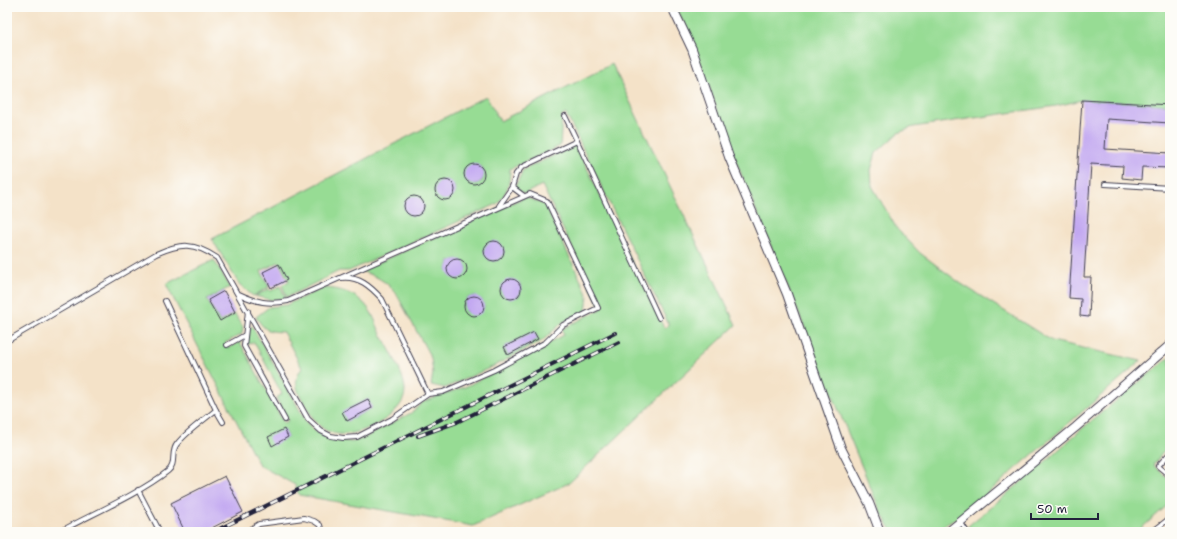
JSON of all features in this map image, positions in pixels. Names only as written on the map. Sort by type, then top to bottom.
[{"type":"street","points":[[672,7],[692,49],[729,157],[787,294],[841,448],[869,503],[880,532]]},
{"type":"street","points":[[948,532],[961,523],[1170,346]]},
{"type":"lane","points":[[565,116],[659,318]]},
{"type":"lane","points":[[498,206],[512,187],[516,174],[522,167],[576,141]]},
{"type":"lane","points":[[1105,184],[1170,188]]},
{"type":"lane","points":[[512,187],[524,196]]},
{"type":"lane","points":[[7,341],[156,254],[174,246],[187,245],[200,248],[217,257],[239,294],[301,408],[312,424],[326,434],[343,438],[357,437],[392,419],[428,394],[442,392],[494,370],[546,342],[563,325],[598,308],[546,201],[530,194],[498,206],[292,299],[279,303],[262,303],[239,294]]},
{"type":"lane","points":[[337,279],[349,278],[362,281],[373,289],[382,299],[428,394]]},
{"type":"lane","points":[[165,301],[223,422]]},
{"type":"lane","points":[[248,311],[244,346],[285,420]]},
{"type":"lane","points":[[228,345],[245,335]]},
{"type":"lane","points":[[59,532],[138,490],[171,468],[174,451],[178,442],[216,410]]},
{"type":"lane","points":[[1170,453],[1158,466],[1170,476]]},
{"type":"lane","points":[[138,490],[160,532]]},
{"type":"lane","points":[[246,532],[259,524],[304,518],[314,521],[320,525],[322,532]]},
{"type":"lane","points":[[1152,532],[1170,518]]},
{"type":"lane","points":[[961,523],[967,532]]},
{"type":"green space","points":[[676,7],[1170,7],[1170,105],[1082,100],[1056,106],[913,127],[898,133],[876,153],[871,170],[872,186],[897,229],[920,253],[960,283],[1052,341],[1141,361],[960,517],[931,532],[893,532],[881,513],[728,142],[694,44]]},
{"type":"green space","points":[[612,64],[736,325],[569,483],[473,526],[299,495],[295,485],[259,465],[166,284],[214,260],[230,287],[207,300],[220,322],[235,314],[243,327],[242,334],[225,343],[228,348],[241,341],[241,344],[284,423],[288,421],[276,398],[282,394],[254,342],[247,345],[250,327],[252,326],[307,423],[314,430],[328,439],[352,442],[362,439],[411,413],[423,402],[467,386],[564,335],[562,329],[601,309],[542,185],[524,194],[515,187],[523,170],[576,145],[664,328],[669,325],[566,114],[562,116],[560,146],[510,169],[507,188],[497,204],[349,271],[339,271],[287,297],[282,285],[289,281],[279,262],[261,271],[269,287],[253,296],[239,284],[212,239],[486,96],[500,121]],"holes":[[[475,164],[482,167],[484,174],[482,181],[476,184],[469,183],[464,175],[467,168]],[[447,180],[453,184],[455,188],[454,195],[448,199],[441,199],[436,194],[436,186],[440,181]],[[415,196],[421,199],[424,206],[422,213],[413,216],[407,213],[404,207],[406,200]],[[284,429],[288,437],[273,445]]]},
{"type":"green space","points":[[525,197],[545,205],[588,296],[586,311],[563,322],[542,341],[492,367],[445,388],[431,385],[433,373],[431,358],[396,293],[380,279],[371,274],[360,271]],"holes":[[[493,241],[500,243],[504,251],[503,256],[496,261],[489,260],[484,252],[486,246]],[[457,259],[464,262],[467,268],[464,275],[458,279],[450,276],[447,269],[449,262]],[[512,279],[520,284],[521,289],[519,296],[511,299],[504,296],[501,290],[504,283]],[[474,296],[482,300],[484,307],[480,313],[473,316],[465,311],[464,304],[468,298]],[[534,332],[538,339],[530,343],[531,346],[529,347],[528,345],[508,355],[504,347]]]},
{"type":"green space","points":[[280,286],[286,298],[271,300],[255,296],[269,289],[271,291]]},
{"type":"green space","points":[[323,288],[335,289],[348,293],[364,303],[370,310],[402,377],[405,391],[403,400],[397,409],[377,424],[354,433],[333,433],[327,431],[319,425],[312,416],[299,392],[296,384],[297,377],[302,368],[283,332],[264,328],[256,317],[269,307],[286,305]],"holes":[[[368,399],[372,408],[347,421],[343,412]]]},
{"type":"green space","points":[[1170,357],[1170,444],[1153,465],[1170,480],[1170,503],[1137,532],[1030,532],[994,530],[989,532],[972,532],[968,526],[1036,470],[1084,427]]},
{"type":"building","points":[[1082,100],[1170,105],[1170,123],[1107,119],[1105,149],[1170,153],[1170,168],[1142,167],[1141,180],[1122,178],[1123,166],[1091,164],[1084,277],[1091,277],[1089,317],[1080,316],[1081,299],[1069,298]]},
{"type":"building","points":[[474,164],[481,167],[484,174],[481,181],[474,184],[467,181],[464,174],[467,167]]},
{"type":"building","points":[[445,180],[452,183],[455,190],[452,197],[445,200],[438,197],[435,190],[438,183]]},
{"type":"building","points":[[414,196],[421,199],[424,206],[421,213],[414,216],[407,213],[404,206],[407,199]]},
{"type":"building","points":[[494,241],[501,244],[504,251],[501,258],[494,261],[487,258],[484,251],[487,244]]},
{"type":"building","points":[[457,259],[464,262],[467,269],[464,276],[457,279],[450,276],[447,269],[450,262]]},
{"type":"building","points":[[279,264],[287,280],[271,288],[263,272]]},
{"type":"building","points":[[511,279],[518,282],[521,289],[518,296],[511,299],[504,296],[501,289],[504,282]]},
{"type":"building","points":[[224,291],[235,312],[220,321],[208,300]]},
{"type":"building","points":[[474,296],[481,299],[484,306],[481,313],[474,316],[467,313],[464,306],[467,299]]},
{"type":"building","points":[[534,332],[538,339],[508,355],[504,347]]},
{"type":"building","points":[[368,399],[372,408],[347,421],[342,412]]},
{"type":"building","points":[[284,429],[288,437],[272,446],[268,437]]},
{"type":"building","points":[[225,476],[243,512],[204,532],[185,532],[171,503]]},
{"type":"railway","points":[[213,532],[615,333]]},
{"type":"railway","points":[[418,436],[457,422],[619,342]]}]
